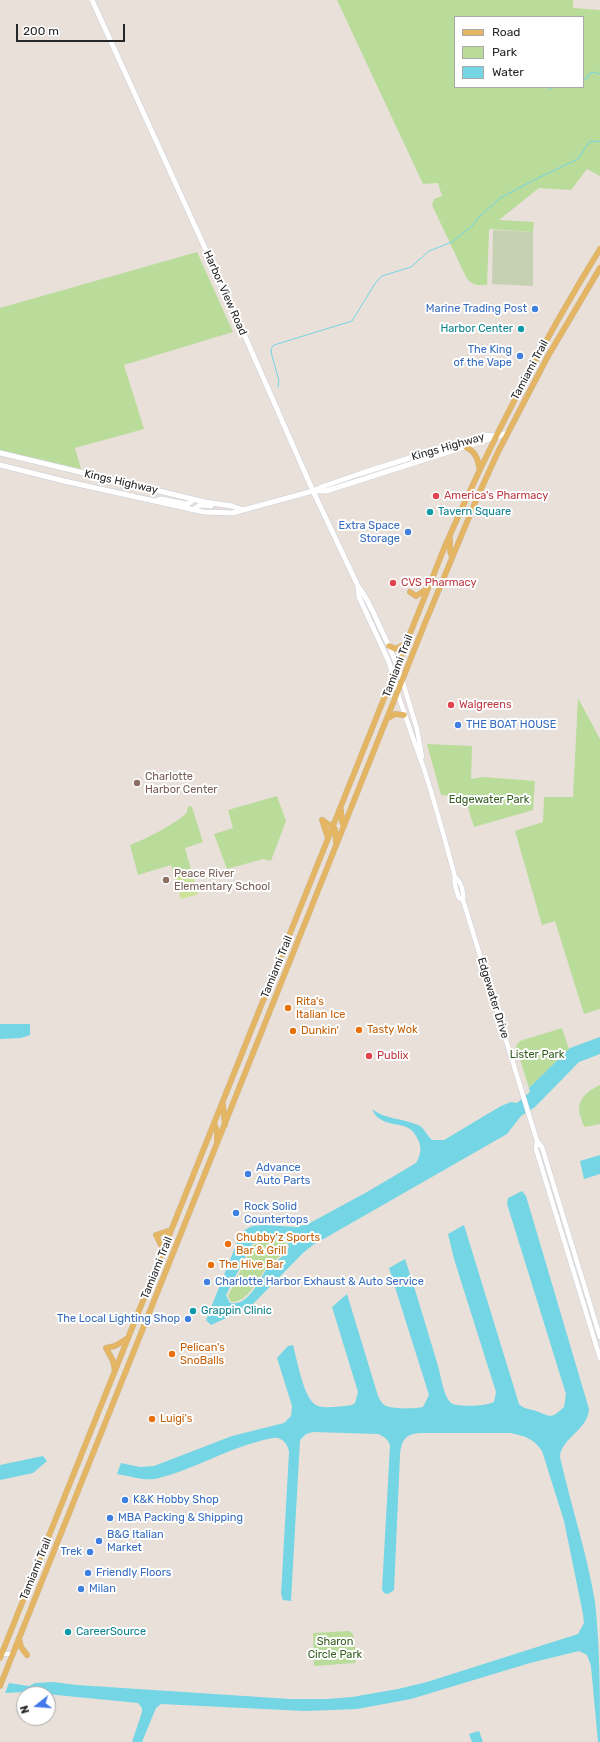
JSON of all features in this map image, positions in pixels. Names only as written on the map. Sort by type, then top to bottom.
[{"type":"main road","name":"Harbor View Road","points":[[92,0],[240,325],[313,491],[358,586],[365,595],[389,646],[403,683]]},
{"type":"main road","name":"Tamiami Trail","points":[[0,1655],[450,534],[495,436],[553,326],[600,249]]},
{"type":"main road","name":"Tamiami Trail","points":[[0,1686],[344,826],[403,683],[452,557],[477,498],[508,433],[548,356],[600,268]]},
{"type":"main road","points":[[495,436],[508,433]]},
{"type":"main road","name":"Kings Highway","points":[[0,464],[192,510],[232,513],[313,491],[362,473],[483,435],[495,436]]},
{"type":"main road","name":"Kings Highway","points":[[313,491],[327,491],[466,447],[495,436]]},
{"type":"main road","points":[[466,447],[474,451],[479,468]]},
{"type":"main road","points":[[430,452],[432,458]]},
{"type":"main road","name":"Kings Highway","points":[[0,453],[114,481],[216,504],[232,506],[243,510]]},
{"type":"main road","points":[[111,491],[114,481]]},
{"type":"main road","points":[[154,501],[162,499],[187,504],[193,499]]},
{"type":"main road","points":[[192,510],[200,505],[210,506],[216,504]]},
{"type":"main road","points":[[450,534],[450,548],[452,557]]},
{"type":"main road","name":"Harbor View Road","points":[[358,586],[359,597],[394,674],[398,694]]},
{"type":"main road","points":[[410,592],[416,596],[427,589]]},
{"type":"main road","points":[[389,646],[396,649],[407,642]]},
{"type":"main road","points":[[388,718],[395,714],[404,715]]},
{"type":"main road","points":[[341,806],[341,817],[344,826]]},
{"type":"main road","points":[[328,838],[322,820],[333,826],[336,832],[336,847]]},
{"type":"main road","points":[[223,1100],[222,1114],[224,1125]]},
{"type":"main road","points":[[214,1123],[217,1145]]},
{"type":"main road","points":[[164,1249],[156,1235],[170,1230]]},
{"type":"main road","points":[[115,1371],[112,1358],[106,1348],[120,1344],[128,1337]]},
{"type":"main road","points":[[19,1638],[21,1647],[27,1655]]},
{"type":"main road","points":[[0,1647],[7,1640]]},
{"type":"street","name":"Edgewater Drive","points":[[403,683],[417,729],[423,766]]},
{"type":"street","name":"Edgewater Drive","points":[[398,694],[404,715],[423,766],[455,877],[458,879],[461,887],[463,900],[523,1096],[537,1141],[542,1147],[600,1337]]},
{"type":"street","name":"Edgewater Drive","points":[[537,1141],[536,1149],[600,1358]]},
{"type":"street","points":[[0,1655],[12,1654]]},
{"type":"green space","points":[[337,0],[573,0],[573,8],[600,10],[600,176],[587,169],[571,190],[539,188],[499,220],[534,222],[533,232],[490,229],[487,285],[478,285],[468,280],[466,277],[432,205],[434,199],[442,196],[438,183],[423,184]]},
{"type":"green space","points":[[493,230],[533,232],[533,286],[492,284]]},
{"type":"green space","points":[[197,252],[233,332],[124,365],[144,429],[75,448],[81,469],[0,450],[0,308]]},
{"type":"green space","points":[[578,698],[600,739],[600,1009],[584,1014],[555,921],[542,925],[515,831],[543,822],[544,797],[573,797]]},
{"type":"green space","name":"Edgewater Park","points":[[427,744],[472,746],[471,779],[483,777],[535,781],[533,810],[474,827],[465,798],[441,795]]},
{"type":"green space","points":[[277,796],[286,821],[271,861],[263,859],[227,869],[214,834],[233,828],[228,810]]},
{"type":"green space","points":[[189,806],[192,807],[203,842],[185,848],[192,873],[175,878],[171,865],[138,875],[130,845],[178,820],[184,816]]},
{"type":"green space","points":[[192,873],[198,894],[181,899],[175,878]]},
{"type":"green space","name":"Lister Park","points":[[562,1028],[569,1049],[529,1088],[516,1047],[517,1044],[520,1041]]},
{"type":"green space","points":[[600,1085],[600,1124],[585,1127],[579,1110],[581,1100],[587,1093]]},
{"type":"green space","points":[[280,1240],[286,1243],[288,1247],[284,1253],[268,1266],[248,1294],[238,1301],[231,1302],[228,1296],[253,1245],[268,1241]]},
{"type":"green space","name":"Sharon Circle Park","points":[[349,1631],[353,1634],[357,1659],[355,1663],[314,1666],[313,1633]]},
{"type":"water","points":[[0,1024],[30,1024],[30,1035],[21,1038],[0,1039]]},
{"type":"water","points":[[600,1037],[600,1054],[579,1062],[535,1107],[521,1116],[507,1134],[313,1245],[303,1253],[250,1307],[211,1325],[206,1320],[243,1231],[252,1226],[265,1225],[296,1227],[308,1224],[416,1163],[420,1145],[411,1130],[407,1127],[392,1124],[380,1119],[376,1116],[372,1109],[377,1113],[420,1126],[432,1140],[444,1140],[501,1106],[511,1102],[517,1103],[530,1092],[529,1088],[570,1048]],"holes":[[[268,1239],[285,1239],[289,1246],[286,1253],[268,1267],[248,1297],[243,1301],[230,1303],[226,1295],[252,1244]]]},
{"type":"water","points":[[600,1155],[600,1174],[584,1179],[580,1161]]},
{"type":"water","points":[[522,1191],[526,1196],[589,1409],[588,1416],[584,1423],[565,1444],[561,1450],[560,1457],[588,1566],[595,1602],[599,1654],[600,1742],[598,1742],[591,1666],[587,1655],[579,1651],[530,1663],[411,1699],[357,1709],[305,1711],[161,1704],[156,1708],[142,1742],[132,1742],[142,1712],[142,1708],[138,1703],[56,1695],[56,1686],[29,1686],[35,1683],[53,1682],[77,1685],[290,1699],[352,1697],[427,1682],[578,1634],[584,1623],[583,1614],[564,1521],[542,1451],[536,1444],[525,1437],[511,1433],[420,1433],[410,1435],[404,1440],[401,1447],[400,1456],[394,1590],[388,1594],[384,1593],[382,1590],[390,1446],[386,1438],[383,1436],[378,1434],[313,1432],[306,1434],[300,1440],[291,1601],[283,1600],[281,1594],[289,1452],[287,1445],[283,1440],[274,1438],[260,1441],[222,1454],[185,1470],[154,1479],[143,1479],[117,1474],[121,1463],[140,1467],[154,1466],[232,1436],[284,1423],[291,1416],[292,1406],[277,1358],[288,1346],[293,1345],[305,1389],[313,1403],[318,1406],[335,1407],[352,1405],[355,1403],[358,1392],[332,1307],[347,1294],[381,1402],[386,1406],[394,1408],[423,1407],[429,1395],[389,1268],[405,1259],[448,1399],[453,1404],[464,1406],[485,1405],[494,1402],[496,1392],[454,1259],[448,1234],[464,1225],[519,1404],[525,1408],[548,1416],[556,1414],[564,1407],[566,1394],[507,1204],[508,1198]]},
{"type":"water","points":[[43,1456],[47,1461],[33,1473],[0,1480],[0,1465]]},
{"type":"water","points":[[9,1683],[29,1686],[16,1686],[16,1692],[5,1693]]},
{"type":"water","points":[[479,1731],[483,1742],[472,1742],[469,1734]]},
{"type":"waterway","points":[[584,78],[587,79],[590,73],[600,73]]},
{"type":"waterway","points":[[278,387],[279,381],[271,352],[274,345],[352,321],[376,282],[382,276],[411,267],[429,251],[452,242],[472,226],[478,218],[500,198],[578,159],[589,142],[600,142]]},
{"type":"place","name":"Marine Trading Post","points":[[535,309]]},
{"type":"place","name":"Harbor Center","points":[[521,329]]},
{"type":"place","name":"The King of the Vape","points":[[520,356]]},
{"type":"place","name":"America's Pharmacy","points":[[436,496]]},
{"type":"place","name":"Tavern Square","points":[[430,512]]},
{"type":"place","name":"Extra Space Storage","points":[[408,532]]},
{"type":"place","name":"CVS Pharmacy","points":[[393,583]]},
{"type":"place","name":"Walgreens","points":[[451,705]]},
{"type":"place","name":"THE BOAT HOUSE","points":[[458,725]]},
{"type":"place","name":"Charlotte Harbor Center","points":[[137,783]]},
{"type":"place","name":"Peace River Elementary School","points":[[166,880]]},
{"type":"place","name":"Rita's Italian Ice","points":[[288,1008]]},
{"type":"place","name":"Tasty Wok","points":[[359,1030]]},
{"type":"place","name":"Dunkin'","points":[[293,1031]]},
{"type":"place","name":"Publix","points":[[369,1056]]},
{"type":"place","name":"Advance Auto Parts","points":[[248,1174]]},
{"type":"place","name":"Rock Solid Countertops","points":[[236,1213]]},
{"type":"place","name":"Chubby'z Sports Bar & Grill","points":[[228,1244]]},
{"type":"place","name":"The Hive Bar","points":[[211,1265]]},
{"type":"place","name":"Charlotte Harbor Exhaust & Auto Service","points":[[207,1282]]},
{"type":"place","name":"Grappin Clinic","points":[[193,1311]]},
{"type":"place","name":"The Local Lighting Shop","points":[[188,1319]]},
{"type":"place","name":"Pelican's SnoBalls","points":[[172,1354]]},
{"type":"place","name":"Luigi's","points":[[152,1419]]},
{"type":"place","name":"K&K Hobby Shop","points":[[125,1500]]},
{"type":"place","name":"MBA Packing & Shipping","points":[[110,1518]]},
{"type":"place","name":"B&G Italian Market","points":[[99,1541]]},
{"type":"place","name":"Trek","points":[[90,1552]]},
{"type":"place","name":"Friendly Floors","points":[[88,1573]]},
{"type":"place","name":"Milan","points":[[81,1589]]},
{"type":"place","name":"CareerSource","points":[[68,1632]]}]
